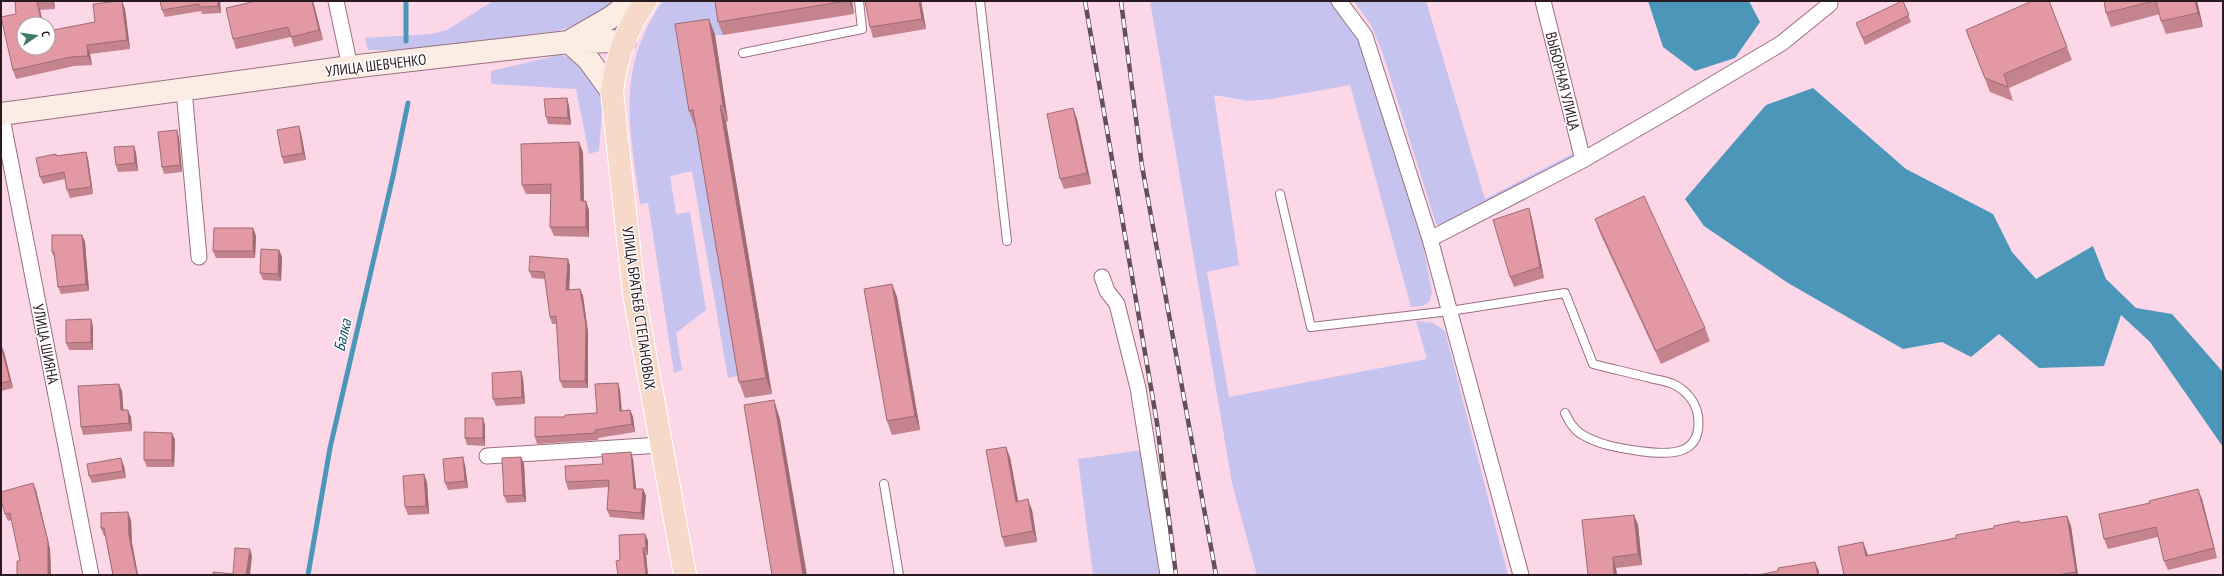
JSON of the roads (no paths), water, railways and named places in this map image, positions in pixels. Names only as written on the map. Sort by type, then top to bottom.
[{"type":"main road","name":"УЛИЦА ШЕВЧЕНКО","points":[[569,42],[606,21],[633,1]]},
{"type":"main road","name":"УЛИЦА БРАТЬЕВ СТЕПАНОВЫХ","points":[[646,1],[625,41],[615,69],[612,92],[634,294],[684,575]]},
{"type":"main road","name":"УЛИЦА ШЕВЧЕНКО","points":[[1,114],[350,67],[569,42],[625,41]]},
{"type":"main road","points":[[569,42],[584,54],[612,92]]},
{"type":"street","points":[[336,1],[350,67]]},
{"type":"street","points":[[1339,1],[1365,36],[1430,239],[1521,575]]},
{"type":"street","name":"ВЫБОРНАЯ УЛИЦА","points":[[1543,1],[1583,160]]},
{"type":"street","points":[[1430,239],[1583,160],[1782,43],[1830,4]]},
{"type":"street","points":[[184,90],[198,257]]},
{"type":"street","name":"УЛИЦА ШИЯНА","points":[[1,114],[91,575]]},
{"type":"street","points":[[1102,277],[1106,291],[1116,302],[1138,388],[1168,575]]},
{"type":"street","points":[[487,456],[661,445]]},
{"type":"lane","points":[[743,53],[862,29],[859,1]]},
{"type":"lane","points":[[980,1],[1007,240]]},
{"type":"lane","points":[[1280,194],[1311,327],[1450,310],[1565,293],[1593,364],[1672,383],[1692,398],[1697,412],[1699,429],[1696,439],[1688,447],[1678,452],[1665,454],[1610,447],[1580,434],[1571,426],[1565,413]]},
{"type":"lane","points":[[884,484],[899,575]]},
{"type":"water","points":[[1648,1],[1749,1],[1760,22],[1735,58],[1695,71],[1663,47]]},
{"type":"water","points":[[1813,88],[1906,169],[1993,214],[2012,252],[2036,279],[2093,246],[2106,279],[2136,308],[2172,314],[2223,372],[2223,447],[2150,342],[2121,315],[2104,366],[2039,368],[1999,334],[1971,357],[1942,342],[1903,349],[1788,283],[1704,226],[1685,199],[1766,105]]},
{"type":"waterway","name":"Балка","points":[[406,1],[406,41]]},
{"type":"waterway","name":"Балка","points":[[308,575],[330,448],[393,176],[408,103]]},
{"type":"railway","points":[[1085,1],[1157,423],[1176,575]]},
{"type":"railway","points":[[1121,1],[1142,166],[1216,575]]}]
